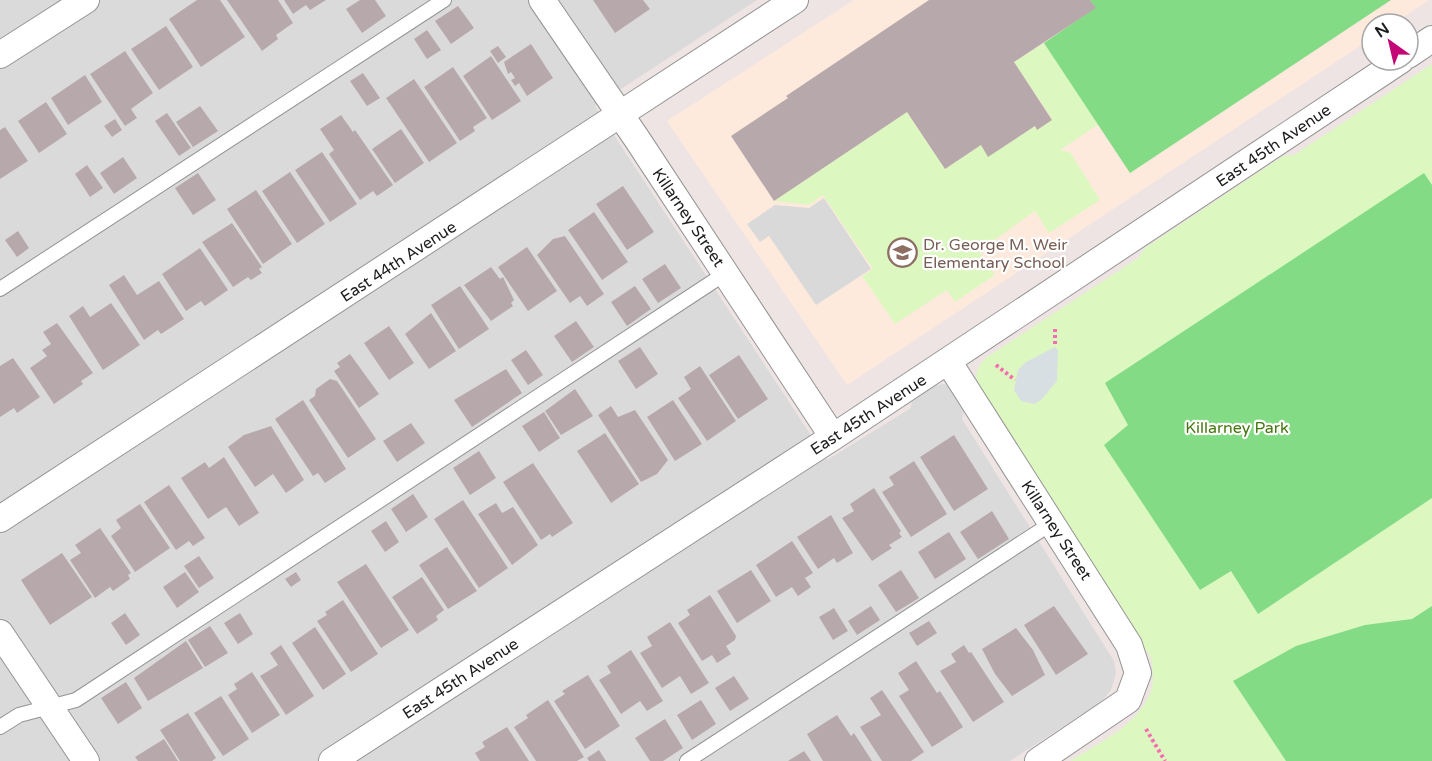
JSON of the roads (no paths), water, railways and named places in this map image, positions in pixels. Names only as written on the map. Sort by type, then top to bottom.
[{"type":"street","points":[[0,55],[86,0]]},
{"type":"street","name":"Killarney Street","points":[[542,0],[621,115],[833,437]]},
{"type":"street","name":"East 44th Avenue","points":[[0,519],[795,0]]},
{"type":"street","name":"East 45th Avenue","points":[[332,761],[833,437],[1383,72]]},
{"type":"street","name":"Killarney Street","points":[[948,361],[1129,645],[1138,673],[1128,700],[1038,761]]},
{"type":"street","points":[[0,633],[86,761]]},
{"type":"lane","points":[[0,289],[444,0]]},
{"type":"lane","points":[[0,727],[19,715],[76,700],[726,273]]},
{"type":"lane","points":[[687,761],[1052,523]]},
{"type":"place","name":"Dr. George M. Weir Elementary School","points":[[902,253]]},
{"type":"park label","name":"Killarney Park","points":[[1237,427]]}]
